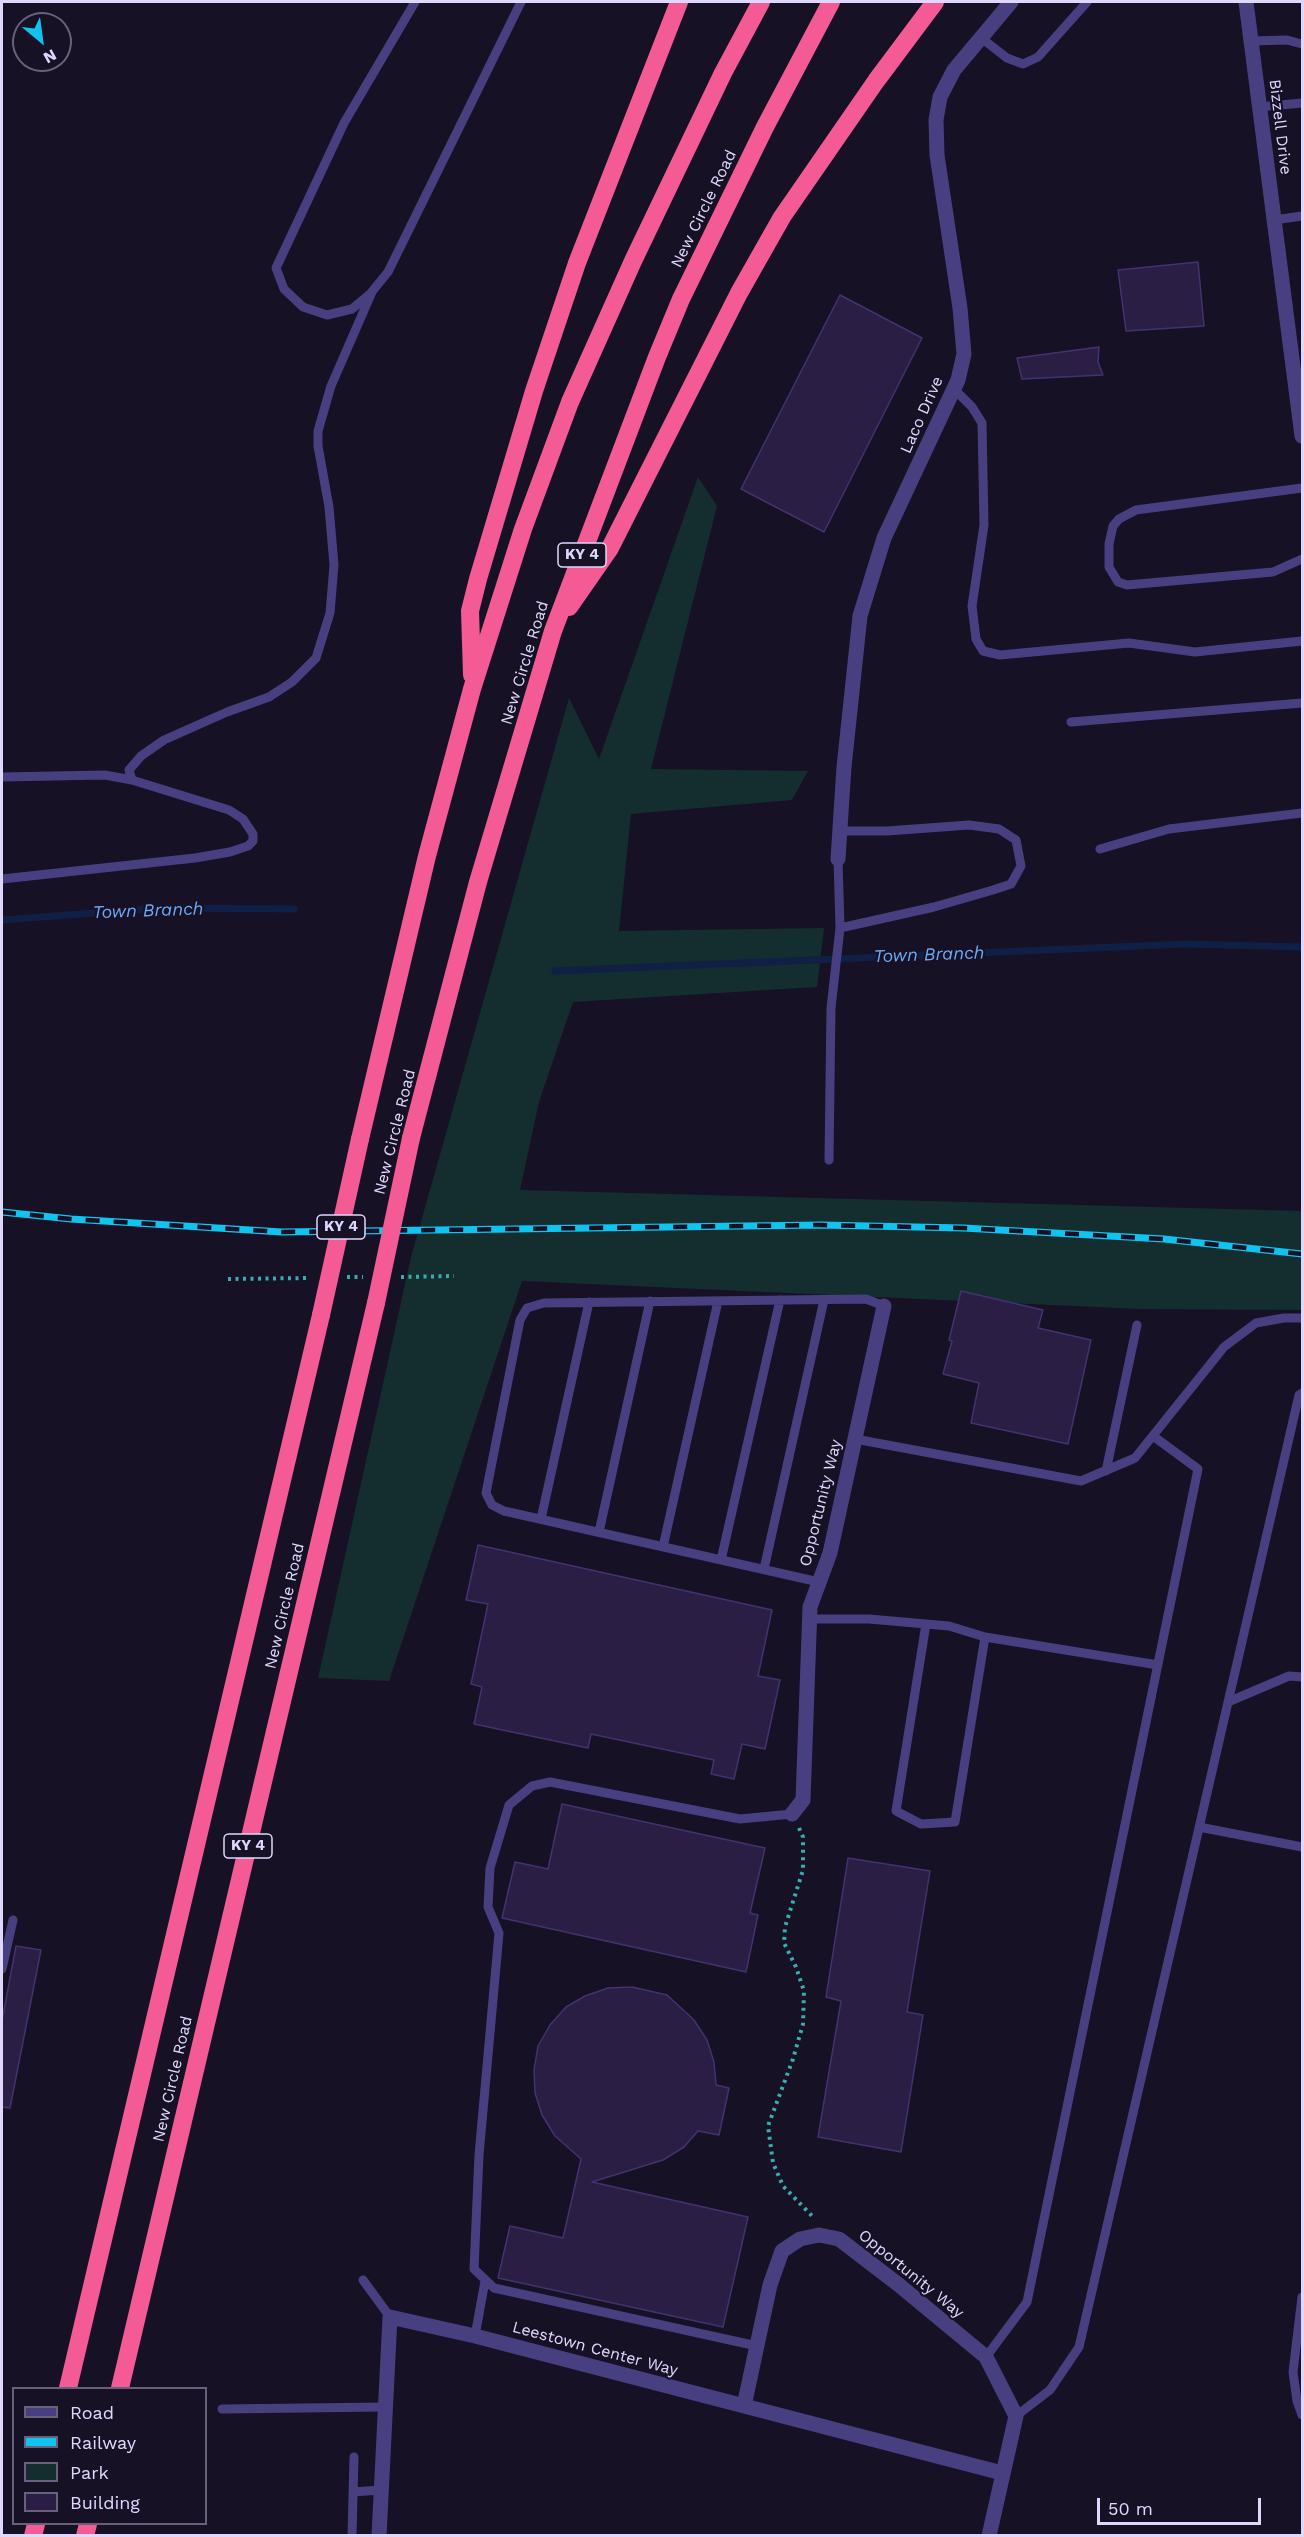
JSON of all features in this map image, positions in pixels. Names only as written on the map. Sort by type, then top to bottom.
[{"type":"highway","points":[[472,688],[470,611],[534,391],[577,263],[680,2]]},
{"type":"highway","name":"New Circle Road","points":[[68,2387],[321,1315],[424,866],[472,688],[523,529],[570,402],[633,261],[718,83],[761,2]]},
{"type":"highway","name":"New Circle Road","points":[[120,2387],[376,1303],[411,1138],[478,882],[553,631],[657,357],[681,299],[765,128],[831,2]]},
{"type":"highway","points":[[553,631],[610,548],[739,294],[782,217],[876,81],[935,2]]},
{"type":"street","name":"Laco Drive","points":[[838,859],[851,694],[860,616],[884,538],[954,389],[964,354],[960,308],[937,155],[936,120],[940,97],[949,79],[980,37],[1011,2]]},
{"type":"street","name":"Bizzell Drive","points":[[1245,2],[1301,409],[1302,436]]},
{"type":"street","name":"Opportunity Way","points":[[792,1814],[803,1800],[810,1606],[830,1553],[884,1306]]},
{"type":"street","name":"Opportunity Way","points":[[744,2406],[770,2285],[782,2251],[800,2239],[819,2235],[839,2239],[986,2357],[1016,2416]]},
{"type":"street","points":[[380,2535],[380,2490],[390,2317]]},
{"type":"street","name":"Leestown Center Way","points":[[390,2317],[475,2336],[1002,2473]]},
{"type":"street","points":[[989,2535],[1016,2416]]},
{"type":"lane","points":[[415,2],[344,123],[276,268],[284,289],[303,307],[327,315],[352,309],[372,292],[388,272],[521,2]]},
{"type":"lane","points":[[980,37],[1007,58],[1023,64],[1038,57],[1087,2]]},
{"type":"lane","points":[[1251,41],[1287,39],[1302,44]]},
{"type":"lane","points":[[1259,107],[1302,104]]},
{"type":"lane","points":[[1274,219],[1302,216]]},
{"type":"lane","points":[[132,780],[129,770],[141,756],[164,740],[227,712],[268,697],[292,682],[316,658],[330,613],[334,565],[329,507],[318,446],[318,431],[331,386],[372,292]]},
{"type":"lane","points":[[954,389],[972,407],[982,423],[984,525],[972,606],[976,639],[983,651],[1000,655],[1129,644],[1195,652],[1302,641]]},
{"type":"lane","points":[[1302,488],[1136,510],[1119,519],[1113,526],[1109,544],[1109,567],[1118,582],[1127,585],[1274,572],[1302,559]]},
{"type":"lane","points":[[1071,722],[1302,703]]},
{"type":"lane","points":[[2,777],[105,775],[132,780],[229,810],[243,819],[253,834],[253,841],[248,846],[230,852],[195,858],[2,879]]},
{"type":"lane","points":[[1100,849],[1169,829],[1302,813]]},
{"type":"lane","points":[[840,831],[887,831],[969,825],[999,829],[1016,840],[1021,866],[1011,884],[934,907],[840,928]]},
{"type":"lane","points":[[830,1160],[831,1008],[840,928],[838,859]]},
{"type":"lane","points":[[819,1582],[504,1511],[492,1505],[486,1493],[520,1320],[527,1308],[544,1303],[866,1299],[884,1306]]},
{"type":"lane","points":[[721,1560],[780,1300]]},
{"type":"lane","points":[[764,1569],[824,1300]]},
{"type":"lane","points":[[598,1532],[650,1301]]},
{"type":"lane","points":[[663,1547],[718,1301]]},
{"type":"lane","points":[[542,1519],[589,1302]]},
{"type":"lane","points":[[855,1439],[1081,1481],[1135,1458],[1224,1347],[1256,1323],[1284,1318],[1302,1318]]},
{"type":"lane","points":[[1106,1471],[1137,1324]]},
{"type":"lane","points":[[1016,2416],[1050,2390],[1079,2347],[1299,1395],[1302,1393]]},
{"type":"lane","points":[[986,2357],[1027,2302],[1198,1469],[1153,1436]]},
{"type":"lane","points":[[810,1619],[869,1619],[949,1626],[985,1637],[1158,1665]]},
{"type":"lane","points":[[926,1624],[896,1811],[921,1824],[955,1822],[985,1637]]},
{"type":"lane","points":[[1228,1702],[1289,1676],[1302,1677]]},
{"type":"lane","points":[[757,2346],[494,2288],[474,2269],[479,2155],[499,1933],[488,1907],[490,1868],[509,1805],[532,1786],[550,1782],[740,1819],[792,1814]]},
{"type":"lane","points":[[1199,1827],[1302,1847]]},
{"type":"lane","points":[[2,1969],[13,1920]]},
{"type":"lane","points":[[363,2280],[390,2317]]},
{"type":"lane","points":[[475,2336],[485,2281]]},
{"type":"lane","points":[[1302,2297],[1293,2372],[1297,2401],[1302,2415]]},
{"type":"lane","points":[[222,2409],[384,2407]]},
{"type":"lane","points":[[352,2535],[354,2457]]},
{"type":"lane","points":[[353,2492],[380,2490]]},
{"type":"path","points":[[792,1814],[803,1836],[803,1870],[785,1927],[784,1943],[796,1967],[804,1991],[803,2024],[793,2059],[778,2093],[768,2126],[773,2163],[783,2186],[802,2207],[839,2239]]},
{"type":"green space","points":[[698,477],[717,506],[651,769],[808,771],[792,800],[631,814],[619,931],[824,928],[817,987],[573,1002],[539,1102],[520,1190],[1302,1211],[1302,1310],[1140,1309],[522,1281],[389,1681],[318,1678],[411,1257],[569,698],[599,759]]},
{"type":"building","points":[[1198,262],[1204,326],[1126,331],[1118,270]]},
{"type":"building","points":[[840,295],[922,338],[824,532],[741,489]]},
{"type":"building","points":[[1099,347],[1098,362],[1103,375],[1022,379],[1017,358]]},
{"type":"building","points":[[961,1291],[1043,1310],[1038,1328],[1091,1340],[1068,1444],[971,1423],[979,1383],[943,1374],[952,1341],[949,1340]]},
{"type":"building","points":[[478,1545],[772,1610],[758,1676],[780,1680],[765,1749],[742,1744],[734,1779],[711,1774],[714,1760],[591,1734],[588,1748],[474,1724],[482,1687],[471,1684],[488,1604],[466,1600]]},
{"type":"building","points":[[562,1804],[765,1848],[750,1913],[758,1915],[746,1972],[502,1918],[515,1862],[548,1869]]},
{"type":"building","points":[[848,1858],[930,1871],[907,2012],[923,2015],[901,2152],[818,2137],[841,2001],[826,1997]]},
{"type":"building","points":[[16,1946],[41,1950],[10,2108],[2,2107],[2,2021]]},
{"type":"building","points":[[632,1987],[667,1995],[694,2020],[707,2040],[714,2062],[716,2085],[729,2088],[719,2135],[698,2131],[684,2147],[663,2160],[592,2182],[748,2217],[723,2327],[498,2278],[510,2226],[563,2238],[581,2159],[555,2136],[542,2115],[535,2093],[534,2070],[538,2046],[550,2025],[566,2007],[585,1996],[608,1988]]},
{"type":"waterway","name":"Town Branch","points":[[2,920],[159,908],[294,909]]},
{"type":"waterway","name":"Town Branch","points":[[555,971],[1186,944],[1302,947]]},
{"type":"railway","points":[[2,1212],[71,1219],[282,1232],[821,1225],[963,1228],[1164,1239],[1302,1254]]}]
